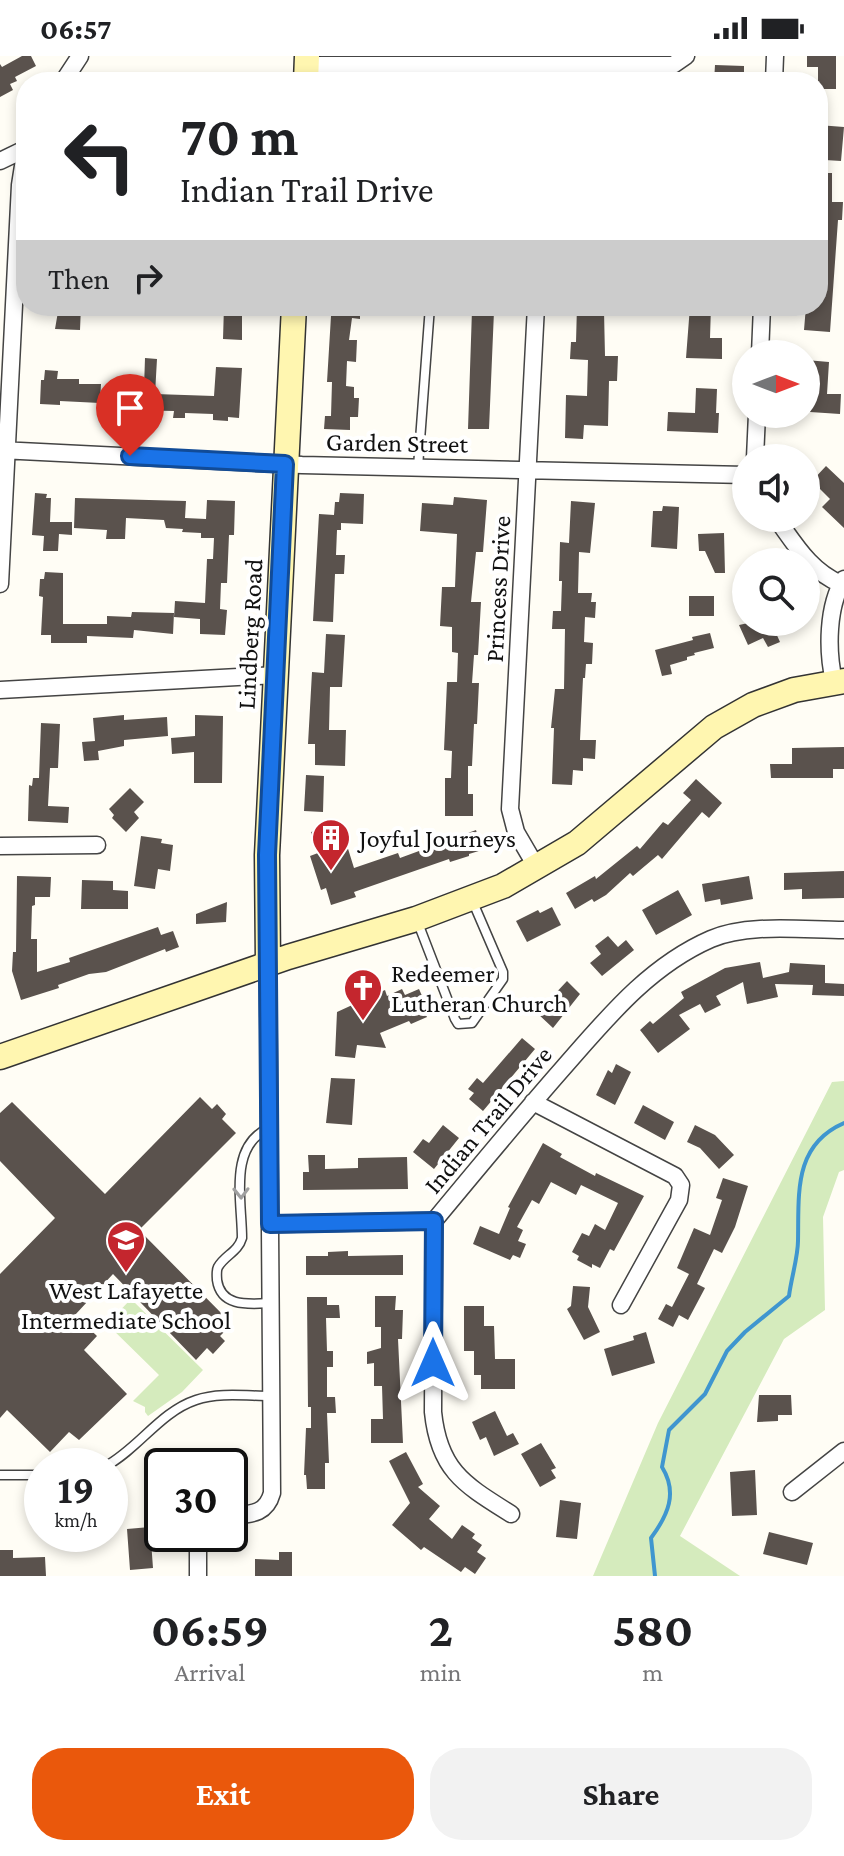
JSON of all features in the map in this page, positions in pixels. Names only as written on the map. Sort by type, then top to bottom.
[{"type":"street","points":[[306,68],[673,65],[686,56]]},
{"type":"street","points":[[548,64],[548,72]]},
{"type":"street","points":[[0,584],[3,450],[16,246]]},
{"type":"street","name":"Lindberg Road","points":[[268,964],[267,855],[293,316]]},
{"type":"street","name":"Princess Drive","points":[[536,316],[510,809],[516,832],[537,868]]},
{"type":"street","points":[[761,340],[762,316]]},
{"type":"street","name":"Garden Street","points":[[3,450],[285,464],[732,475]]},
{"type":"street","points":[[0,1057],[268,964],[472,899],[537,868],[577,843],[714,727],[753,705],[794,690],[839,681],[830,654],[831,630],[842,582],[813,567],[787,532]]},
{"type":"street","points":[[0,690],[276,675]]},
{"type":"street","points":[[0,846],[97,845]]},
{"type":"street","name":"Indian Trail Drive","points":[[270,1224],[434,1221],[626,997],[672,960],[712,939],[741,931],[844,930]]},
{"type":"street","points":[[248,1514],[257,1513],[271,1499],[268,964]]},
{"type":"street","points":[[533,1102],[675,1176],[681,1185],[679,1200],[621,1305]]},
{"type":"street","points":[[434,1221],[433,1412],[436,1438],[445,1458],[468,1487],[511,1514]]},
{"type":"street","points":[[792,1492],[844,1451]]},
{"type":"street","points":[[198,1552],[198,1576]]},
{"type":"lane","points":[[418,467],[429,316]]},
{"type":"lane","points":[[416,919],[455,1019],[465,1026],[472,1023],[503,979],[503,972],[472,899]]},
{"type":"lane","points":[[270,1128],[256,1134],[241,1158],[242,1238],[239,1248],[218,1267],[216,1276],[219,1287],[230,1300],[245,1304],[271,1303]]},
{"type":"lane","points":[[128,1453],[173,1412],[198,1399],[272,1396]]},
{"type":"lane","points":[[0,1475],[24,1475]]},
{"type":"green space","points":[[844,1081],[844,1170],[839,1172],[823,1217],[825,1310],[784,1339],[680,1536],[740,1576],[593,1576],[658,1423],[832,1082]]},
{"type":"green space","points":[[131,1299],[203,1370],[182,1392],[148,1416],[145,1407],[133,1401],[159,1375],[107,1324]]},
{"type":"building","points":[[22,56],[31,56],[36,66],[25,72],[16,72],[16,81],[10,84],[13,90],[0,97],[0,64],[2,67]]},
{"type":"building","points":[[807,56],[836,56],[836,89],[828,89],[828,72],[818,72],[818,67],[807,67]]},
{"type":"building","points":[[715,65],[744,66],[744,72],[715,72]]},
{"type":"building","points":[[828,126],[844,127],[841,161],[828,160]]},
{"type":"building","points":[[828,173],[832,173],[832,202],[843,202],[842,220],[838,220],[830,332],[804,330],[805,316],[828,316]]},
{"type":"building","points":[[57,316],[81,316],[80,330],[55,329]]},
{"type":"building","points":[[224,316],[242,316],[242,340],[223,339]]},
{"type":"building","points":[[331,316],[360,316],[360,319],[352,318],[349,340],[357,340],[356,362],[347,361],[346,386],[354,387],[354,398],[359,398],[358,417],[350,417],[350,430],[324,429],[325,416],[331,416],[332,382],[327,382]]},
{"type":"building","points":[[472,316],[494,316],[489,429],[468,429]]},
{"type":"building","points":[[577,316],[604,316],[605,356],[618,356],[617,381],[609,381],[608,426],[584,425],[583,439],[565,438],[566,395],[587,396],[588,360],[570,359],[571,342],[576,342]]},
{"type":"building","points":[[689,316],[711,316],[710,338],[722,338],[722,359],[686,358]]},
{"type":"building","points":[[145,358],[157,359],[155,394],[214,396],[216,367],[242,368],[239,418],[213,420],[213,414],[185,413],[185,418],[173,418],[174,411],[128,410],[128,405],[120,404],[122,386],[144,388]]},
{"type":"building","points":[[820,361],[829,362],[827,394],[841,394],[840,414],[820,413]]},
{"type":"building","points":[[45,370],[58,371],[57,379],[79,379],[79,384],[101,384],[100,403],[60,401],[60,405],[40,404],[41,380],[44,380]]},
{"type":"building","points":[[696,388],[717,389],[718,433],[667,431],[668,412],[695,413]]},
{"type":"building","points":[[826,466],[844,483],[844,528],[822,507],[830,499],[820,489],[820,472]]},
{"type":"building","points":[[35,493],[47,494],[46,498],[51,498],[50,522],[72,522],[72,535],[59,534],[58,551],[43,551],[44,536],[32,535]]},
{"type":"building","points":[[340,493],[364,494],[363,524],[341,523],[341,530],[337,530],[336,555],[345,555],[344,574],[335,574],[333,622],[313,621],[319,514],[334,515],[335,502],[339,502]]},
{"type":"building","points":[[454,497],[487,500],[483,552],[476,552],[471,602],[481,602],[478,655],[474,655],[472,683],[479,683],[477,724],[474,724],[472,766],[468,766],[468,794],[473,794],[473,816],[445,816],[445,778],[451,778],[452,751],[444,750],[447,682],[457,682],[458,653],[452,652],[452,627],[440,626],[442,587],[455,587],[457,534],[420,531],[422,503],[453,505]]},
{"type":"building","points":[[75,498],[186,501],[185,518],[206,519],[207,500],[235,501],[234,535],[229,535],[227,583],[221,583],[220,609],[227,610],[225,635],[200,634],[200,619],[174,617],[175,601],[205,603],[207,559],[213,559],[214,538],[201,538],[201,533],[166,528],[164,520],[126,518],[125,539],[106,539],[107,530],[74,528]]},
{"type":"building","points":[[571,501],[595,503],[590,553],[579,552],[578,593],[592,593],[591,602],[596,602],[595,618],[585,617],[584,642],[593,643],[592,664],[586,664],[583,678],[580,740],[596,740],[595,759],[583,758],[583,771],[573,770],[572,785],[552,784],[554,728],[551,728],[555,689],[564,689],[565,629],[552,629],[553,611],[561,611],[560,542],[569,543]]},
{"type":"building","points":[[663,506],[679,507],[677,549],[651,547],[653,511],[662,511]]},
{"type":"building","points":[[724,533],[725,573],[715,573],[705,551],[699,551],[698,534]]},
{"type":"building","points":[[45,572],[63,573],[63,624],[107,624],[107,616],[131,617],[132,612],[174,613],[173,634],[134,630],[133,638],[87,636],[87,643],[51,643],[51,635],[41,635],[43,597],[39,596],[40,579],[44,579]]},
{"type":"building","points":[[689,596],[714,596],[714,616],[689,616]]},
{"type":"building","points":[[710,633],[714,648],[694,653],[687,660],[670,665],[672,674],[662,676],[655,650]]},
{"type":"building","points":[[326,634],[345,635],[342,687],[330,687],[329,730],[346,730],[345,766],[315,765],[315,744],[308,744],[312,672],[324,673]]},
{"type":"building","points":[[744,636],[777,636],[780,642],[768,647],[763,638],[748,645]]},
{"type":"building","points":[[124,715],[124,720],[167,717],[168,736],[124,740],[124,746],[98,751],[99,760],[84,761],[82,742],[95,741],[93,718]]},
{"type":"building","points":[[195,715],[223,716],[222,783],[194,783],[194,752],[172,754],[171,738],[195,736]]},
{"type":"building","points":[[41,723],[60,724],[58,768],[50,768],[48,806],[69,807],[68,823],[28,821],[29,785],[32,786],[33,778],[39,778]]},
{"type":"building","points":[[844,747],[844,769],[833,769],[833,778],[771,778],[770,764],[792,764],[792,748]]},
{"type":"building","points":[[306,775],[324,776],[323,812],[304,811]]},
{"type":"building","points":[[696,779],[722,803],[709,818],[702,812],[662,859],[658,855],[633,876],[630,873],[606,895],[575,909],[566,893],[595,876],[596,879],[637,846],[640,849],[663,822],[668,825],[691,800],[683,793]]},
{"type":"building","points":[[130,788],[144,802],[134,812],[139,818],[126,832],[112,818],[114,815],[109,809]]},
{"type":"building","points":[[340,823],[354,868],[398,853],[400,858],[476,830],[482,850],[354,892],[356,897],[331,905],[326,888],[321,890],[310,856],[318,853],[311,832]]},
{"type":"building","points":[[141,836],[162,839],[161,843],[173,845],[170,871],[158,869],[155,889],[134,886]]},
{"type":"building","points":[[844,871],[844,898],[802,899],[802,889],[784,890],[784,873]]},
{"type":"building","points":[[17,876],[51,877],[50,897],[35,897],[35,905],[32,906],[31,939],[37,939],[37,972],[158,927],[161,935],[173,931],[179,947],[166,952],[165,949],[106,972],[89,974],[21,1000],[12,971],[13,952],[16,952]]},
{"type":"building","points":[[749,876],[753,899],[721,905],[720,899],[705,902],[702,884]]},
{"type":"building","points":[[82,880],[113,881],[113,890],[128,891],[128,909],[81,909]]},
{"type":"building","points":[[678,890],[692,915],[656,935],[642,910]]},
{"type":"building","points":[[227,902],[226,922],[196,924],[196,914]]},
{"type":"building","points":[[552,907],[561,925],[527,942],[516,921]]},
{"type":"building","points":[[608,936],[618,947],[626,940],[634,950],[602,976],[590,963],[601,954],[595,946]]},
{"type":"building","points":[[760,962],[763,978],[789,972],[790,963],[825,965],[825,983],[844,984],[844,996],[812,995],[813,985],[775,984],[778,997],[747,1004],[743,982],[716,996],[721,1005],[705,1013],[700,1004],[679,1015],[690,1029],[658,1053],[640,1030],[650,1021],[653,1024],[684,998],[681,992],[725,968]]},
{"type":"building","points":[[567,981],[580,994],[553,1028],[537,1013]]},
{"type":"building","name":"Redeemer Lutheran Church","points":[[402,989],[405,995],[419,989],[427,1017],[380,1033],[386,1048],[357,1045],[355,1058],[335,1056],[337,1012],[385,990],[387,996]]},
{"type":"building","points":[[522,1038],[535,1049],[483,1111],[469,1099],[474,1093],[468,1089],[477,1078],[483,1083]]},
{"type":"building","points":[[616,1064],[631,1072],[615,1105],[596,1095],[608,1070],[612,1073]]},
{"type":"building","points":[[331,1078],[355,1079],[352,1125],[326,1123]]},
{"type":"building","name":"West Lafayette Intermediate School","points":[[200,1097],[212,1109],[217,1104],[226,1114],[222,1119],[236,1133],[139,1230],[232,1324],[220,1336],[225,1341],[213,1354],[207,1348],[196,1360],[113,1274],[75,1315],[97,1336],[84,1350],[127,1394],[79,1440],[69,1432],[54,1448],[46,1448],[7,1410],[0,1418],[0,1274],[55,1218],[0,1161],[0,1113],[12,1102],[105,1194]]},
{"type":"building","points":[[643,1105],[674,1122],[665,1140],[634,1123]]},
{"type":"building","points":[[443,1125],[459,1138],[434,1169],[413,1152],[423,1139],[429,1143]]},
{"type":"building","points":[[695,1125],[715,1135],[734,1155],[719,1169],[700,1148],[687,1142]]},
{"type":"building","points":[[543,1143],[562,1154],[560,1157],[595,1176],[596,1173],[644,1196],[614,1251],[610,1249],[600,1268],[592,1264],[592,1268],[577,1260],[579,1256],[572,1252],[582,1233],[589,1236],[595,1224],[605,1230],[618,1203],[581,1185],[576,1195],[551,1182],[539,1204],[532,1200],[517,1227],[523,1230],[518,1241],[526,1244],[520,1258],[513,1255],[510,1260],[473,1244],[480,1226],[499,1234],[508,1207]]},
{"type":"building","points":[[308,1155],[325,1155],[325,1169],[358,1168],[358,1158],[407,1157],[408,1189],[303,1190],[303,1172],[309,1172]]},
{"type":"building","points":[[723,1178],[748,1186],[735,1227],[722,1253],[714,1249],[697,1284],[705,1288],[688,1320],[679,1315],[673,1327],[658,1319],[666,1304],[672,1307],[689,1274],[677,1268],[694,1228],[710,1235],[722,1200],[716,1198]]},
{"type":"building","points":[[348,1251],[348,1256],[403,1255],[403,1275],[306,1275],[306,1256],[328,1256],[328,1252]]},
{"type":"building","points":[[573,1286],[590,1287],[588,1307],[600,1332],[584,1340],[567,1309],[571,1306]]},
{"type":"building","points":[[375,1296],[396,1296],[395,1310],[403,1310],[402,1339],[398,1339],[403,1443],[371,1443],[371,1419],[383,1419],[382,1386],[374,1386],[374,1363],[367,1364],[367,1352],[381,1348],[381,1327],[375,1327]]},
{"type":"building","points":[[307,1297],[327,1297],[327,1305],[339,1305],[340,1318],[326,1318],[327,1351],[333,1351],[333,1367],[327,1367],[327,1397],[335,1397],[336,1413],[327,1413],[329,1463],[325,1463],[325,1489],[307,1489],[304,1475],[306,1428],[311,1428]]},
{"type":"building","points":[[464,1306],[484,1306],[484,1326],[494,1326],[495,1359],[515,1359],[515,1389],[481,1389],[481,1375],[474,1375],[474,1351],[464,1351]]},
{"type":"building","points":[[646,1332],[655,1363],[612,1376],[604,1349],[634,1340],[633,1336]]},
{"type":"building","points":[[759,1395],[791,1395],[792,1415],[778,1415],[778,1421],[757,1422]]},
{"type":"building","points":[[495,1411],[507,1436],[513,1433],[519,1444],[494,1456],[486,1437],[480,1440],[472,1422]]},
{"type":"building","points":[[541,1443],[556,1468],[551,1470],[556,1478],[540,1487],[521,1454]]},
{"type":"building","points":[[406,1452],[423,1484],[418,1487],[440,1506],[429,1519],[452,1539],[462,1525],[475,1534],[472,1538],[482,1545],[477,1552],[486,1558],[475,1574],[465,1567],[461,1572],[424,1547],[421,1550],[392,1525],[410,1503],[389,1461]]},
{"type":"building","points":[[755,1470],[757,1515],[732,1516],[730,1472]]},
{"type":"building","points":[[560,1500],[581,1503],[577,1539],[556,1537]]},
{"type":"building","points":[[144,1528],[144,1552],[152,1552],[153,1568],[130,1570],[128,1529]]},
{"type":"building","points":[[769,1532],[813,1543],[807,1565],[763,1554]]},
{"type":"building","points":[[0,1550],[13,1550],[13,1558],[45,1557],[46,1576],[0,1576]]},
{"type":"building","points":[[279,1552],[292,1552],[292,1576],[255,1576],[255,1559],[279,1560]]},
{"type":"waterway","points":[[655,1576],[651,1538],[669,1504],[669,1486],[662,1467],[669,1430],[705,1394],[727,1351],[789,1296],[798,1247],[802,1173],[815,1144],[827,1132],[844,1123]]},
{"type":"place","name":"Joyful Journeys","points":[[331,872]]},
{"type":"place","name":"Redeemer Lutheran Church","points":[[363,1022]]},
{"type":"place","name":"West Lafayette Intermediate School","points":[[126,1274]]},
{"type":"route","points":[[130,456],[285,464],[267,855],[270,1224],[434,1221],[433,1363]]}]
